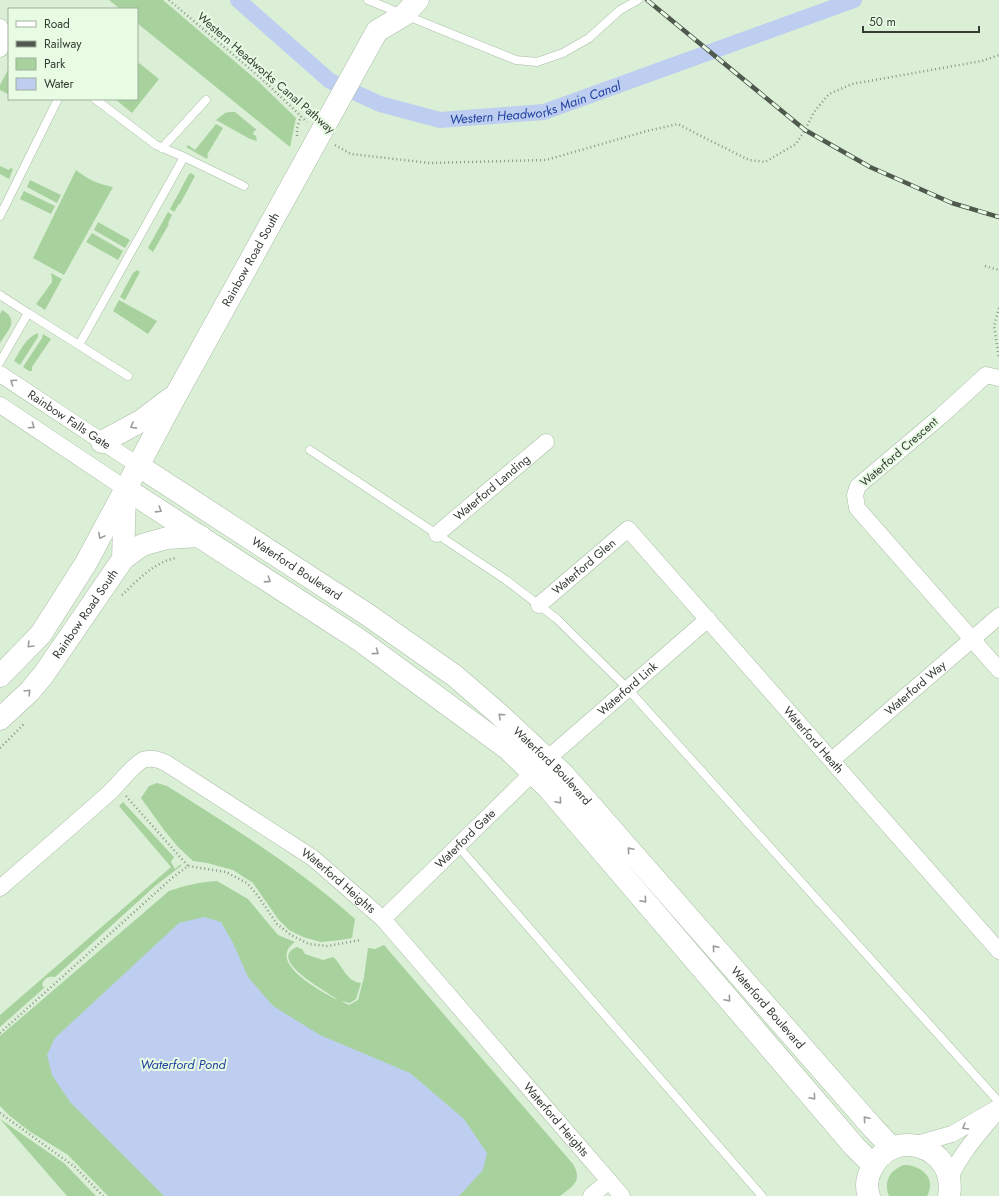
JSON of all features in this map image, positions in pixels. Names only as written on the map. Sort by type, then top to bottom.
[{"type":"street","name":"Rainbow Road South","points":[[0,676],[41,634],[86,563],[176,395],[377,31],[411,7]]},
{"type":"street","name":"Rainbow Falls Gate","points":[[0,374],[139,466]]},
{"type":"street","name":"Waterford Crescent","points":[[972,639],[857,508],[855,495],[858,486],[941,416],[986,375],[999,378]]},
{"type":"street","points":[[102,442],[141,421],[176,395]]},
{"type":"street","points":[[0,405],[126,489]]},
{"type":"street","name":"Waterford Landing","points":[[437,534],[546,442]]},
{"type":"street","name":"Waterford Boulevard","points":[[139,466],[368,615],[454,676],[500,715],[540,766],[549,788],[854,1146],[873,1165]]},
{"type":"street","name":"Rainbow Road South","points":[[0,719],[30,691],[48,668],[123,559],[126,489]]},
{"type":"street","name":"Waterford Boulevard","points":[[126,489],[358,639],[508,749],[540,766],[564,775],[853,1105],[902,1146]]},
{"type":"street","name":"Waterford Glen","points":[[539,605],[628,529]]},
{"type":"street","name":"Waterford Heath","points":[[628,529],[708,618],[999,951]]},
{"type":"street","points":[[123,559],[142,545],[168,538],[200,536]]},
{"type":"street","name":"Waterford Way","points":[[832,760],[999,616]]},
{"type":"street","name":"Waterford Link","points":[[540,766],[708,618]]},
{"type":"street","points":[[972,639],[999,670]]},
{"type":"street","name":"Waterford Heights","points":[[0,888],[108,794],[138,763],[144,760],[158,759],[173,767],[313,858],[383,919],[622,1196]]},
{"type":"street","name":"Waterford Gate","points":[[383,919],[457,845],[540,766]]},
{"type":"street","points":[[867,1193],[868,1178],[873,1165],[881,1155],[902,1146],[952,1134],[999,1108]]},
{"type":"street","points":[[949,1187],[957,1162],[999,1108]]},
{"type":"street","points":[[902,1146],[926,1148],[936,1155],[945,1165],[949,1187]]},
{"type":"street","points":[[591,1196],[609,1181]]},
{"type":"lane","points":[[368,0],[411,7],[516,60],[537,62],[563,53],[589,38],[620,10],[638,0]]},
{"type":"lane","points":[[0,216],[58,100]]},
{"type":"lane","points":[[96,100],[156,145],[244,186]]},
{"type":"lane","points":[[162,148],[206,100]]},
{"type":"lane","points":[[79,345],[184,157]]},
{"type":"lane","points":[[0,295],[128,376]]},
{"type":"lane","points":[[0,362],[28,313]]},
{"type":"lane","points":[[310,450],[506,580],[557,620],[627,688],[999,1102]]},
{"type":"lane","points":[[457,845],[762,1196]]},
{"type":"path","name":"Western Headworks Canal Pathway","points":[[169,0],[262,79],[321,133],[351,154],[430,163],[546,160],[647,131],[678,124],[699,136],[749,160],[765,162],[796,144],[814,112],[830,94],[852,84],[982,61],[999,55]]},
{"type":"path","points":[[985,266],[999,270]]},
{"type":"path","points":[[999,308],[994,326],[999,358]]},
{"type":"path","points":[[120,597],[157,564],[168,559],[179,557]]},
{"type":"path","points":[[0,748],[29,719]]},
{"type":"path","points":[[126,796],[188,866],[226,872],[247,883],[258,896],[277,924],[291,935],[309,944],[327,946],[361,940]]},
{"type":"path","points":[[0,1033],[172,878],[188,866]]},
{"type":"path","points":[[0,1113],[75,1167],[103,1196]]},
{"type":"green space","points":[[109,0],[163,0],[259,82],[296,118],[290,147],[138,24],[138,8],[119,8]]},
{"type":"green space","points":[[139,63],[159,79],[132,113],[116,100],[138,100]]},
{"type":"green space","points":[[8,70],[8,94],[0,90],[0,85]]},
{"type":"green space","points":[[235,112],[257,130],[254,131],[253,134],[256,136],[257,141],[250,139],[216,120],[225,113]]},
{"type":"green space","points":[[216,124],[223,128],[207,155],[207,159],[186,147],[188,145],[195,150]]},
{"type":"green space","points":[[0,166],[9,170],[10,168],[13,169],[9,179],[0,174]]},
{"type":"green space","points":[[76,170],[94,181],[113,187],[64,275],[33,258]]},
{"type":"green space","points":[[191,173],[195,176],[174,212],[170,209],[189,174]]},
{"type":"green space","points":[[30,180],[61,195],[57,203],[27,187]]},
{"type":"green space","points":[[24,191],[55,206],[51,214],[20,199]]},
{"type":"green space","points":[[168,212],[172,215],[168,223],[169,224],[153,252],[148,248]]},
{"type":"green space","points":[[98,222],[130,240],[125,248],[94,230]]},
{"type":"green space","points":[[92,233],[123,251],[118,260],[86,242]]},
{"type":"green space","points":[[137,270],[140,272],[125,300],[120,297],[133,273]]},
{"type":"green space","points":[[51,273],[62,279],[45,310],[36,304],[52,282]]},
{"type":"green space","points":[[119,300],[157,321],[148,334],[113,311]]},
{"type":"green space","points":[[2,310],[10,318],[11,325],[0,343],[0,314]]},
{"type":"green space","points":[[38,333],[38,337],[20,365],[14,361],[27,341]]},
{"type":"green space","points":[[43,334],[51,339],[32,367],[32,371],[29,371],[23,367],[42,338]]},
{"type":"green space","points":[[157,783],[167,786],[216,817],[264,848],[311,882],[355,919],[352,938],[321,942],[303,937],[289,930],[278,919],[253,883],[233,870],[193,861],[178,847],[141,798],[149,786]]},
{"type":"green space","points":[[123,802],[174,857],[171,862],[175,869],[181,864],[181,866],[155,886],[55,977],[49,977],[46,979],[42,984],[44,988],[0,1027],[0,1015],[171,867],[119,806]]},
{"type":"green space","name":"Waterford Pond","points":[[217,881],[248,899],[278,935],[295,942],[290,946],[287,952],[287,959],[297,974],[305,980],[338,1000],[302,976],[294,968],[289,960],[289,953],[297,947],[302,949],[305,954],[323,960],[333,957],[351,979],[361,983],[356,999],[350,1003],[341,1001],[349,1005],[358,1000],[364,977],[368,948],[375,949],[384,945],[573,1164],[577,1175],[575,1183],[560,1196],[108,1196],[68,1155],[29,1131],[10,1116],[0,1106],[0,1036],[169,891],[193,884]]},
{"type":"green space","points":[[0,1119],[64,1163],[96,1196],[67,1196]]},
{"type":"green space","points":[[904,1165],[916,1167],[929,1178],[930,1190],[927,1196],[889,1196],[887,1191],[887,1181],[895,1170]]},
{"type":"water","name":"Waterford Pond","points":[[204,917],[221,922],[233,943],[248,977],[273,1006],[320,1035],[410,1073],[464,1119],[487,1153],[483,1170],[460,1195],[164,1196],[70,1102],[52,1075],[47,1055],[55,1038],[179,923]]},
{"type":"waterway","name":"Western Headworks Main Canal","points":[[238,0],[330,81],[380,104],[440,120],[544,112],[854,0]]},
{"type":"railway","points":[[647,0],[805,130],[870,167],[952,203],[999,217]]}]
